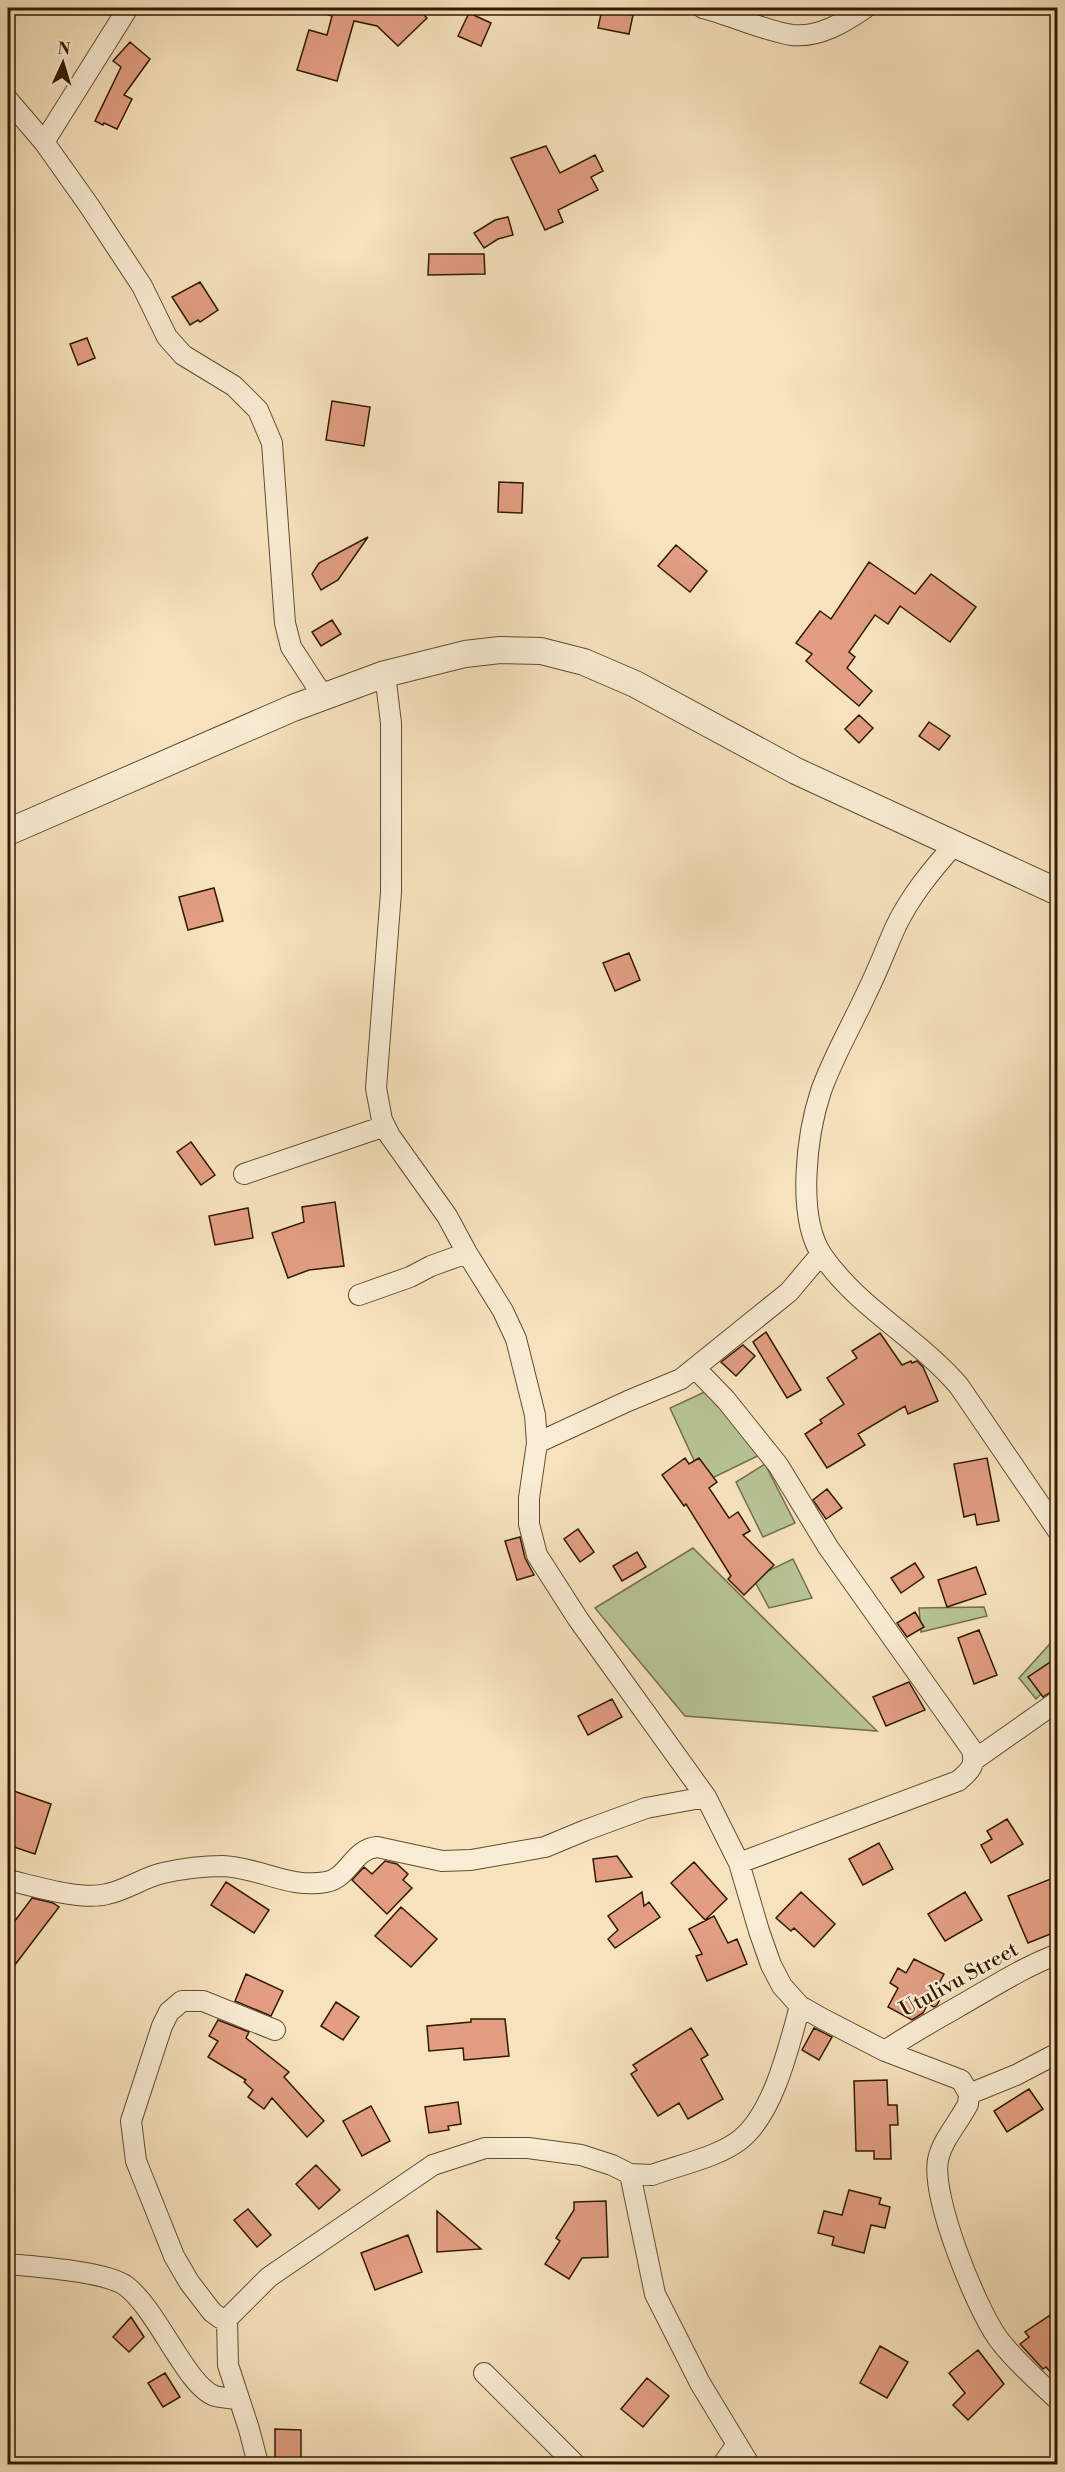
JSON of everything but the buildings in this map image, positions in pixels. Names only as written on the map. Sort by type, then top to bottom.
[{"type":"street","points":[[44,142],[128,8]]},
{"type":"street","points":[[703,8],[794,35],[842,24],[866,8]]},
{"type":"street","points":[[8,100],[44,142],[142,286],[167,337],[183,355],[234,386],[258,410],[272,443],[285,623],[291,647],[323,696]]},
{"type":"street","points":[[8,832],[323,696],[385,674],[465,654],[500,650],[541,651],[584,662],[635,684],[796,771],[1058,892]]},
{"type":"street","points":[[385,674],[391,723],[391,892],[376,1072],[378,1099],[385,1126],[447,1216],[503,1311],[516,1339],[535,1415],[537,1443],[529,1498],[529,1524],[537,1555],[578,1619],[706,1797],[739,1863],[771,1965],[782,1986],[800,2006],[885,2050],[961,2080],[969,2094],[968,2103],[939,2158],[937,2175],[946,2218],[981,2311],[998,2338],[1058,2400]]},
{"type":"street","points":[[954,845],[926,876],[897,925],[821,1091],[806,1172],[809,1222],[821,1254],[876,1312],[942,1366],[954,1379],[1058,1531]]},
{"type":"street","points":[[244,1174],[385,1126]]},
{"type":"street","points":[[359,1294],[410,1277],[431,1266],[467,1253]]},
{"type":"street","points":[[537,1443],[681,1379],[789,1292],[821,1254]]},
{"type":"street","points":[[696,1369],[726,1400],[778,1465],[828,1547],[972,1750],[974,1760],[972,1769],[958,1781],[739,1863]]},
{"type":"street","points":[[974,1760],[1058,1701]]},
{"type":"street","points":[[8,1880],[69,1893],[105,1895],[161,1873],[219,1866],[257,1872],[286,1881],[317,1884],[329,1882],[342,1875],[360,1853],[369,1848],[377,1847],[442,1861],[471,1860],[545,1847],[646,1808],[706,1797]]},
{"type":"street","name":"Utulivu Street","points":[[885,2050],[920,2026],[956,2008],[1002,1980],[1058,1954]]},
{"type":"street","points":[[227,2319],[220,2318],[201,2300],[174,2256],[136,2161],[131,2121],[162,2026],[169,2012],[182,2001],[203,2001],[276,2030]]},
{"type":"street","points":[[258,2464],[228,2365],[227,2319],[269,2277],[433,2165],[485,2148],[528,2148],[581,2155],[612,2165],[630,2174],[652,2175],[718,2152],[740,2140],[757,2124],[784,2060],[800,2006]]},
{"type":"street","points":[[969,2094],[1016,2075],[1058,2053]]},
{"type":"street","points":[[630,2174],[656,2294],[700,2383],[749,2464]]},
{"type":"street","points":[[8,2264],[112,2279],[126,2286],[154,2317],[197,2385],[214,2396],[238,2399]]},
{"type":"street","points":[[484,2373],[575,2464]]},
{"type":"street","points":[[723,2464],[737,2444]]},
{"type":"green space","points":[[709,1390],[768,1451],[704,1482],[670,1408]]},
{"type":"green space","points":[[765,1464],[795,1523],[763,1537],[736,1482]]},
{"type":"green space","points":[[693,1548],[877,1731],[685,1716],[595,1608]]},
{"type":"green space","points":[[793,1559],[812,1598],[769,1608],[753,1578]]},
{"type":"green space","points":[[984,1607],[987,1616],[921,1632],[919,1608]]},
{"type":"green space","points":[[1057,1636],[1057,1679],[1036,1699],[1019,1678]]}]
